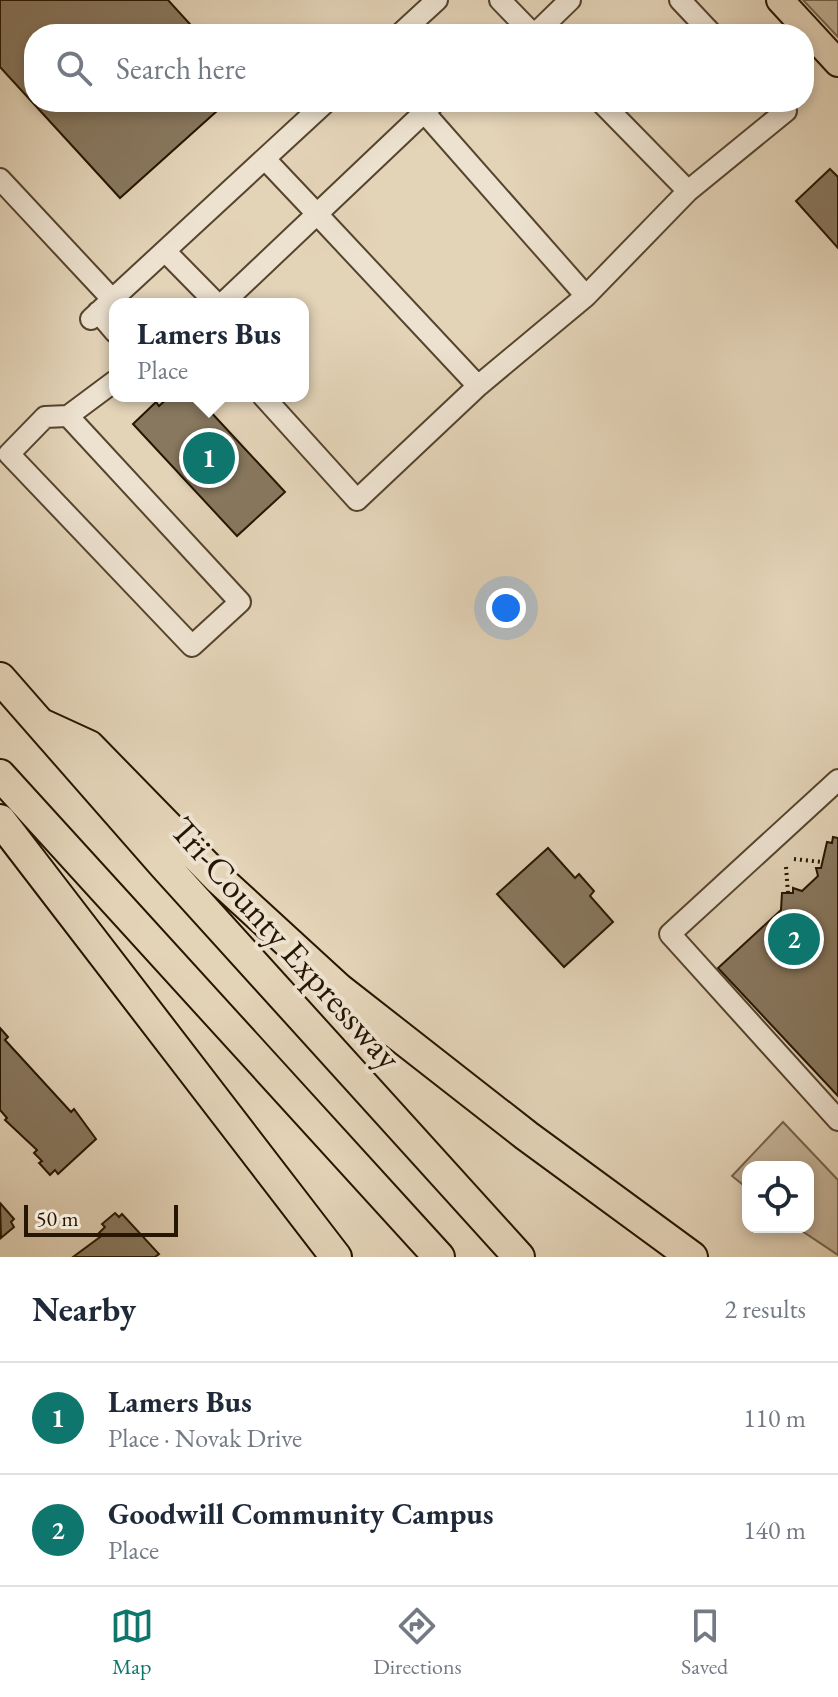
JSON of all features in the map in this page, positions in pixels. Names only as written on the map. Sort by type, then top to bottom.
[{"type":"highway","name":"Tri-County Expressway","points":[[0,678],[164,865],[519,1257]]},
{"type":"highway","points":[[41,724],[89,746],[219,879],[339,989],[527,1136],[692,1257]]},
{"type":"highway","points":[[0,775],[439,1257]]},
{"type":"highway","points":[[0,820],[336,1257]]},
{"type":"main road","points":[[780,0],[802,24]]},
{"type":"main road","points":[[814,37],[838,63]]},
{"type":"street","points":[[411,24],[437,0]]},
{"type":"street","points":[[500,0],[519,24]]},
{"type":"street","points":[[534,24],[570,0]]},
{"type":"street","points":[[680,0],[703,24]]},
{"type":"street","points":[[113,298],[315,112]]},
{"type":"street","points":[[226,298],[317,214],[418,112]]},
{"type":"street","points":[[431,112],[586,296]]},
{"type":"street","points":[[611,112],[688,191]]},
{"type":"street","points":[[268,402],[357,500],[478,386],[586,296],[688,191],[785,112]]},
{"type":"street","points":[[265,159],[478,386]]},
{"type":"street","points":[[0,179],[109,323]]},
{"type":"street","points":[[165,251],[213,298]]},
{"type":"street","points":[[100,310],[109,302]]},
{"type":"street","points":[[68,416],[240,602],[192,646],[9,454],[45,417],[68,416],[109,385]]},
{"type":"street","points":[[838,780],[670,934],[838,1120]]},
{"type":"path","points":[[794,859],[822,862]]},
{"type":"path","points":[[786,867],[788,893]]},
{"type":"shaded area","points":[[803,0],[838,0],[838,37]]},
{"type":"shaded area","points":[[783,1122],[838,1180],[838,1255],[805,1233],[814,1233],[814,1161],[746,1161]]},
{"type":"shaded area","points":[[742,1165],[742,1184],[732,1176]]},
{"type":"building","points":[[0,0],[168,0],[190,24],[24,24],[24,93],[0,67]]},
{"type":"building","points":[[41,112],[216,112],[120,198]]},
{"type":"building","points":[[830,169],[838,177],[838,248],[796,201]]},
{"type":"building","points":[[156,402],[159,406],[163,402],[202,402],[285,492],[237,536],[133,424]]},
{"type":"building","points":[[833,837],[838,838],[838,1096],[718,968],[781,910],[782,893],[793,893],[793,888],[802,891],[818,876],[816,868],[821,868],[827,842],[832,843]]},
{"type":"building","points":[[548,848],[575,878],[579,874],[594,891],[590,896],[613,922],[564,967],[497,894]]},
{"type":"building","points":[[0,1028],[8,1037],[5,1040],[71,1112],[74,1109],[96,1139],[58,1174],[55,1170],[50,1175],[39,1163],[42,1161],[34,1153],[37,1150],[5,1120],[7,1118],[0,1110]]},
{"type":"building","points":[[0,1203],[14,1219],[11,1222],[14,1227],[1,1238]]},
{"type":"building","points":[[115,1213],[119,1217],[122,1214],[159,1254],[155,1257],[73,1257],[100,1237],[98,1234],[105,1227],[102,1224]]},
{"type":"place","name":"Lamers Bus","points":[[209,458]]},
{"type":"place","name":"Goodwill Community Campus","points":[[794,939]]}]
